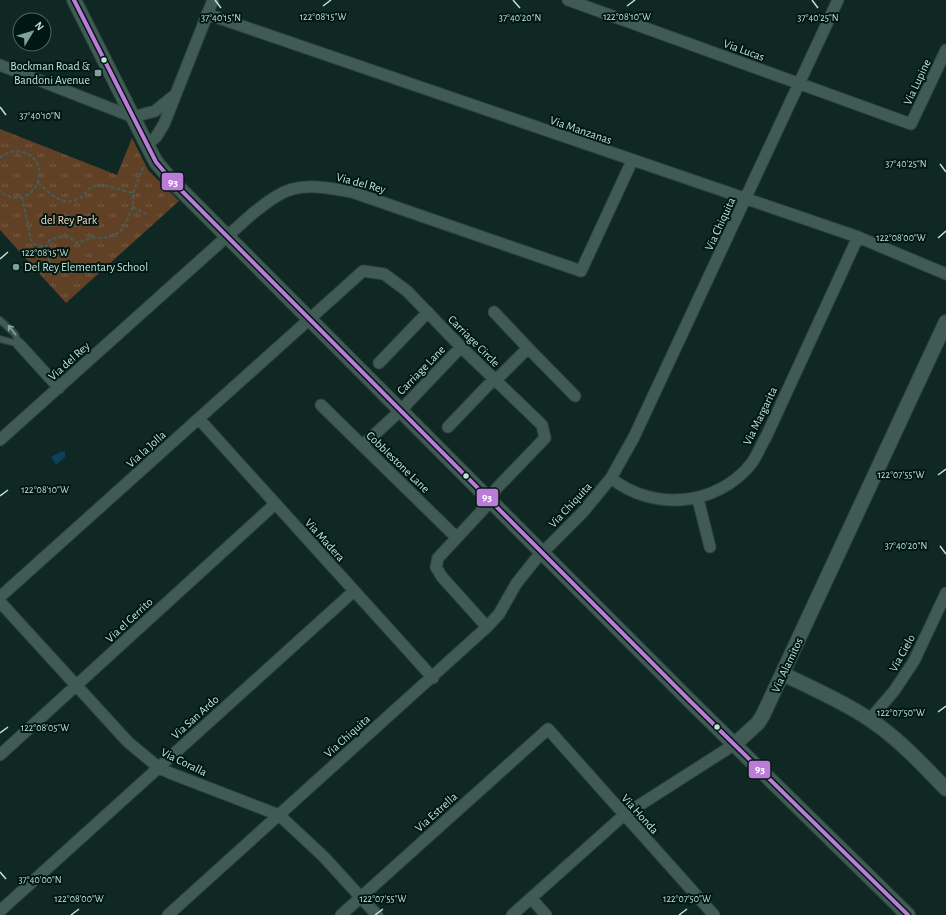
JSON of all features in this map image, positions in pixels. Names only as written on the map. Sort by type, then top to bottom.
[{"type":"street","points":[[74,0],[147,146],[156,162],[172,181],[400,411],[908,915]]},
{"type":"street","points":[[147,146],[156,137],[164,124],[213,0]]},
{"type":"street","name":"Via Lucas","points":[[568,0],[911,124]]},
{"type":"street","name":"Via Chiquita","points":[[168,915],[278,815],[433,678],[487,627],[499,614],[516,584],[543,553],[583,512],[611,478],[634,437],[838,0]]},
{"type":"street","name":"Via Manzanas","points":[[207,14],[858,238],[946,274]]},
{"type":"street","name":"Via Lupine","points":[[911,124],[946,50]]},
{"type":"street","points":[[0,65],[133,117],[155,111],[176,94]]},
{"type":"street","name":"Via del Rey","points":[[0,440],[252,214],[278,195],[299,188],[318,186],[352,192],[580,271],[632,161]]},
{"type":"street","name":"Via Margarita","points":[[611,478],[620,486],[648,497],[676,501],[698,499],[724,487],[750,464],[766,437],[858,238]]},
{"type":"street","name":"Carriage Circle","points":[[309,319],[363,271],[384,274],[407,291],[461,347],[542,425],[545,438],[496,489],[491,501]]},
{"type":"street","points":[[379,363],[428,312]]},
{"type":"street","points":[[494,312],[575,396]]},
{"type":"street","name":"Via la Jolla","points":[[0,596],[309,319]]},
{"type":"street","name":"Via Alamitos","points":[[512,915],[624,815],[735,744],[761,719],[946,322]]},
{"type":"street","points":[[19,344],[59,388]]},
{"type":"street","name":"Carriage Lane","points":[[363,446],[400,411],[461,347]]},
{"type":"street","points":[[448,427],[528,348]]},
{"type":"street","name":"Cobblestone Lane","points":[[321,405],[456,537]]},
{"type":"street","name":"Via Madera","points":[[199,419],[433,678]]},
{"type":"street","points":[[698,499],[710,548]]},
{"type":"street","points":[[487,627],[442,577],[436,567],[438,558],[491,501]]},
{"type":"street","name":"Via el Cerrito","points":[[0,754],[275,504]]},
{"type":"street","name":"Via San Ardo","points":[[0,911],[354,591]]},
{"type":"street","name":"Via Cielo","points":[[870,720],[894,691],[914,662],[946,593]]},
{"type":"street","name":"Via Coralla","points":[[0,602],[128,742],[158,767],[217,792],[278,815],[324,857],[377,915]]},
{"type":"street","points":[[783,674],[820,690],[870,720],[903,746],[946,789]]},
{"type":"street","name":"Via Honda","points":[[548,729],[714,915]]},
{"type":"street","name":"Via Estrella","points":[[341,915],[548,729]]},
{"type":"street","points":[[531,898],[546,915]]},
{"type":"lane","points":[[0,320],[15,334],[19,344]]},
{"type":"lane","points":[[0,339],[19,344]]},
{"type":"path","points":[[0,158],[14,151],[26,153],[32,157],[39,167],[38,182],[33,191],[22,197],[10,197],[0,191]]},
{"type":"path","points":[[52,265],[47,257],[46,247],[50,241],[58,237],[71,238],[77,243],[93,237],[103,238],[113,236],[122,230],[133,207],[134,193],[142,168],[156,162]]},
{"type":"path","points":[[38,182],[59,200],[69,202],[81,197],[93,186],[104,185],[119,191],[134,193]]},
{"type":"path","points":[[22,197],[31,240],[34,244],[46,247]]},
{"type":"path","points":[[133,207],[146,214]]},
{"type":"green space","name":"del Rey Park","points":[[0,129],[117,175],[132,138],[148,170],[179,201],[66,303],[0,230]]},
{"type":"water","points":[[62,451],[65,452],[65,457],[56,465],[51,457]]},
{"type":"transit line","name":"93","points":[[74,0],[156,162],[172,181],[690,701],[908,915]]},
{"type":"place","name":"Bockman Road & Bandoni Avenue","points":[[98,73]]},
{"type":"place","name":"Del Rey Elementary School","points":[[16,267]]}]
